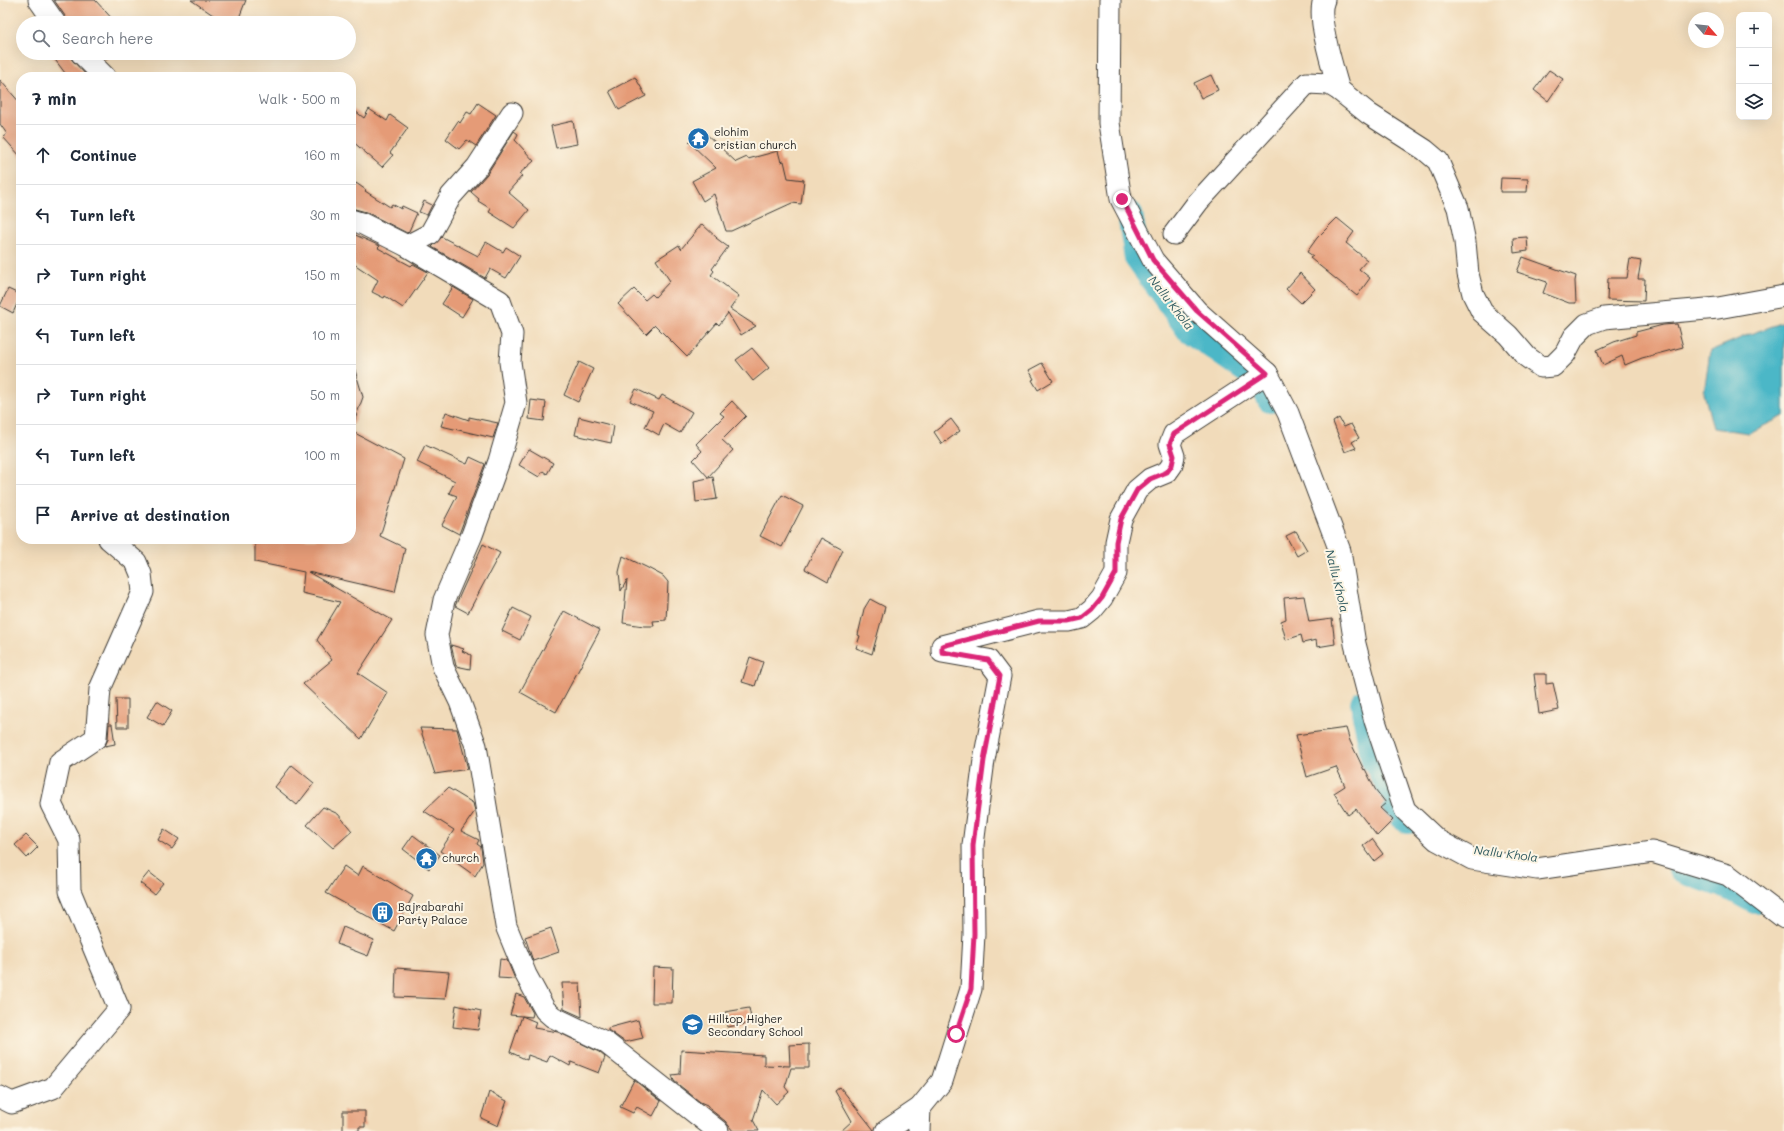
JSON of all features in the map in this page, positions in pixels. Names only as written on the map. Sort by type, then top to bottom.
[{"type":"street","points":[[39,0],[50,16]]},
{"type":"street","points":[[1110,0],[1109,123],[1122,199],[1153,260],[1197,311],[1267,373],[1288,413],[1340,551],[1355,644],[1375,721],[1405,810],[1437,840],[1472,859],[1537,868],[1652,852],[1728,875],[1784,918]]},
{"type":"street","points":[[1324,0],[1322,4],[1322,20],[1339,90]]},
{"type":"street","points":[[88,60],[100,72]]},
{"type":"street","points":[[1174,234],[1198,202],[1307,83],[1329,84],[1369,114],[1425,150],[1438,161],[1458,208],[1465,242],[1468,274],[1473,294],[1482,312],[1508,335],[1527,358],[1540,367],[1553,366],[1565,354],[1574,337],[1587,324],[1604,318],[1718,308],[1784,296]]},
{"type":"street","points":[[407,246],[430,234],[451,196],[477,167],[512,113]]},
{"type":"street","points":[[356,222],[407,246],[500,301],[512,334],[510,362],[516,403],[493,476],[472,535],[444,600],[437,635],[443,667],[460,702],[476,746],[506,926],[526,975],[544,1010],[553,1017],[605,1042],[718,1131]]},
{"type":"street","points":[[886,1131],[920,1108],[942,1081],[971,989],[974,934],[973,845],[984,760],[1000,676],[988,660],[942,652],[942,646],[1039,621],[1069,621],[1082,618],[1092,610],[1102,598],[1116,573],[1116,542],[1121,519],[1137,490],[1150,479],[1167,472],[1172,465],[1174,456],[1170,444],[1174,434],[1267,373]]},
{"type":"street","points":[[0,1097],[12,1103],[53,1088],[119,1009],[70,891],[69,840],[51,804],[60,762],[96,738],[100,689],[143,592],[141,574],[136,562],[115,544]]},
{"type":"street","points":[[919,1131],[920,1108]]},
{"type":"water","points":[[1784,322],[1784,416],[1749,433],[1713,428],[1704,393],[1710,351],[1750,334]]},
{"type":"building","points":[[54,0],[95,0],[110,16],[65,16]]},
{"type":"building","points":[[191,0],[246,0],[240,16],[213,15]]},
{"type":"building","points":[[55,60],[72,60],[83,72],[64,72]]},
{"type":"building","points":[[1549,70],[1563,79],[1548,101],[1534,90]]},
{"type":"building","points":[[1211,75],[1218,90],[1201,98],[1194,83]]},
{"type":"building","points":[[635,77],[646,96],[619,110],[609,91]]},
{"type":"building","points":[[0,80],[16,98],[16,151],[3,137],[7,134],[0,124]]},
{"type":"building","points":[[478,103],[496,115],[476,146],[467,140],[459,149],[446,139],[458,121],[460,123],[467,112],[471,114]]},
{"type":"building","points":[[369,109],[387,121],[390,115],[408,128],[390,153],[393,155],[382,167],[356,144],[356,112],[364,118]]},
{"type":"building","points":[[573,121],[577,144],[556,148],[551,126]]},
{"type":"building","points":[[701,129],[736,162],[747,157],[748,159],[778,151],[781,162],[784,161],[788,178],[804,180],[801,204],[792,203],[731,231],[726,231],[714,194],[703,201],[692,181],[716,168],[689,142]]},
{"type":"building","points":[[514,131],[518,134],[515,140],[534,161],[519,174],[522,176],[508,192],[529,210],[514,228],[489,212],[491,209],[478,201],[479,199],[471,192],[487,174]]},
{"type":"building","points":[[1501,178],[1528,179],[1527,192],[1500,192]]},
{"type":"building","points":[[356,183],[366,190],[365,191],[390,207],[392,204],[401,209],[402,206],[417,213],[407,233],[366,212],[356,209]]},
{"type":"building","points":[[424,201],[432,205],[427,215],[419,212]]},
{"type":"building","points":[[1337,218],[1354,232],[1346,243],[1367,260],[1359,269],[1370,278],[1357,296],[1310,258],[1313,256],[1307,252],[1317,238]]},
{"type":"building","points":[[702,224],[716,238],[728,247],[712,269],[714,271],[711,275],[739,296],[730,309],[756,326],[741,335],[728,313],[719,325],[717,323],[687,357],[655,325],[646,334],[618,304],[634,289],[645,300],[652,294],[655,297],[670,281],[656,260],[679,245],[681,249]]},
{"type":"building","points":[[356,235],[380,246],[378,248],[411,266],[413,264],[428,272],[403,308],[385,296],[384,298],[372,292],[378,280],[356,265]]},
{"type":"building","points":[[442,237],[478,256],[486,242],[503,252],[506,247],[520,256],[506,278],[490,269],[485,278],[432,247]]},
{"type":"building","points":[[1527,237],[1528,251],[1514,253],[1513,238]]},
{"type":"building","points":[[1523,257],[1576,276],[1576,303],[1569,303],[1543,293],[1547,282],[1517,272]]},
{"type":"building","points":[[1630,259],[1641,261],[1638,279],[1645,279],[1644,301],[1607,300],[1608,278],[1627,278]]},
{"type":"building","points":[[1300,273],[1315,289],[1301,303],[1286,289]]},
{"type":"building","points":[[453,287],[473,299],[462,317],[442,304]]},
{"type":"building","points":[[8,289],[16,293],[16,306],[13,313],[0,306]]},
{"type":"building","points":[[1677,324],[1683,347],[1642,358],[1625,365],[1622,356],[1603,365],[1597,350],[1614,342],[1636,335],[1636,332],[1663,325]]},
{"type":"building","points":[[752,348],[769,368],[753,381],[736,360]]},
{"type":"building","points":[[579,362],[593,369],[578,402],[564,395]]},
{"type":"building","points":[[1042,363],[1053,381],[1038,390],[1032,380],[1034,379],[1029,370]]},
{"type":"building","points":[[356,374],[363,397],[356,417]]},
{"type":"building","points":[[636,389],[659,400],[662,395],[692,412],[680,433],[664,424],[659,435],[645,427],[653,411],[630,401]]},
{"type":"building","points":[[531,400],[546,402],[544,421],[529,419]]},
{"type":"building","points":[[732,401],[746,416],[722,440],[733,450],[708,477],[693,460],[702,451],[696,444],[724,416],[720,413]]},
{"type":"building","points":[[446,412],[469,420],[469,417],[498,423],[493,438],[441,426]]},
{"type":"building","points":[[579,417],[614,426],[611,443],[575,435]]},
{"type":"building","points":[[1339,418],[1344,427],[1351,424],[1359,438],[1352,442],[1356,448],[1345,452],[1333,422]]},
{"type":"building","points":[[951,419],[960,431],[942,444],[934,432]]},
{"type":"building","points":[[356,434],[404,459],[380,536],[405,548],[395,592],[308,572],[392,620],[358,673],[388,693],[361,739],[303,684],[332,660],[317,640],[340,602],[302,593],[304,572],[255,562],[255,544],[356,544]]},
{"type":"building","points":[[425,445],[467,464],[470,457],[485,464],[459,534],[442,525],[457,496],[449,493],[455,481],[417,462]]},
{"type":"building","points":[[529,449],[553,463],[547,474],[543,471],[539,477],[519,465]]},
{"type":"building","points":[[713,477],[717,499],[696,502],[694,481]]},
{"type":"building","points":[[782,495],[803,506],[782,547],[760,536]]},
{"type":"building","points":[[1296,531],[1307,550],[1297,556],[1286,536]]},
{"type":"building","points":[[821,538],[843,550],[828,582],[805,569]]},
{"type":"building","points":[[483,544],[500,553],[468,613],[455,606]]},
{"type":"building","points":[[623,556],[663,576],[668,582],[666,620],[653,621],[654,626],[623,623],[627,580],[621,591],[619,572]]},
{"type":"building","points":[[1304,596],[1309,622],[1332,619],[1335,644],[1317,647],[1316,640],[1303,643],[1301,635],[1286,640],[1281,621],[1286,619],[1284,598]]},
{"type":"building","points":[[870,599],[885,607],[872,654],[856,648],[860,636],[858,635],[864,609]]},
{"type":"building","points":[[513,608],[531,617],[520,640],[502,631]]},
{"type":"building","points":[[564,611],[600,630],[556,712],[520,692]]},
{"type":"building","points":[[451,645],[464,649],[462,651],[471,655],[470,669],[456,666]]},
{"type":"building","points":[[750,657],[763,662],[755,686],[742,682]]},
{"type":"building","points":[[1534,674],[1546,674],[1546,684],[1553,683],[1559,710],[1539,714]]},
{"type":"building","points":[[116,699],[128,699],[128,727],[117,727]]},
{"type":"building","points":[[157,701],[172,711],[163,726],[147,717]]},
{"type":"building","points":[[109,724],[112,724],[115,744],[105,746],[108,739]]},
{"type":"building","points":[[420,728],[457,729],[468,769],[435,774]]},
{"type":"building","points":[[1346,728],[1350,741],[1364,770],[1365,769],[1375,789],[1386,803],[1380,808],[1393,820],[1377,836],[1356,809],[1348,815],[1334,793],[1345,786],[1336,767],[1307,777],[1296,735]]},
{"type":"building","points":[[292,765],[314,783],[297,805],[275,787]]},
{"type":"building","points":[[448,788],[473,803],[475,811],[461,831],[479,840],[477,844],[481,847],[483,863],[475,876],[440,851],[454,830],[424,811]]},
{"type":"building","points":[[323,807],[338,814],[352,831],[333,848],[307,825]]},
{"type":"building","points":[[164,829],[179,839],[172,849],[158,840]]},
{"type":"building","points":[[26,835],[38,847],[27,858],[15,845]]},
{"type":"building","points":[[413,835],[440,855],[429,869],[403,849]]},
{"type":"building","points":[[1372,839],[1383,854],[1374,861],[1363,846]]},
{"type":"building","name":"Bajrabarahi Party Palace","points":[[344,866],[358,876],[363,866],[413,896],[394,931],[326,893]]},
{"type":"building","points":[[149,872],[163,883],[154,894],[140,883]]},
{"type":"building","points":[[343,927],[374,940],[368,956],[337,944]]},
{"type":"building","points":[[551,928],[559,952],[533,961],[525,937]]},
{"type":"building","points":[[500,959],[507,960],[515,979],[498,978]]},
{"type":"building","points":[[653,967],[673,968],[672,1003],[652,1003]]},
{"type":"building","points":[[396,968],[449,972],[445,999],[395,997]]},
{"type":"building","points":[[562,983],[580,983],[582,1017],[564,1009]]},
{"type":"building","points":[[516,994],[524,997],[533,1013],[532,1017],[510,1015]]},
{"type":"building","points":[[456,1005],[481,1011],[478,1030],[453,1027]]},
{"type":"building","points":[[749,1008],[752,1023],[727,1027],[725,1012]]},
{"type":"building","points":[[522,1016],[536,1022],[534,1028],[558,1032],[599,1052],[605,1057],[599,1073],[571,1062],[570,1066],[550,1055],[547,1062],[528,1055],[527,1060],[510,1052]]},
{"type":"building","points":[[638,1020],[643,1038],[625,1042],[608,1030],[608,1028]]},
{"type":"building","points":[[809,1044],[809,1068],[791,1068],[785,1087],[789,1092],[776,1104],[763,1090],[753,1120],[759,1131],[733,1131],[725,1121],[707,1105],[700,1102],[674,1081],[672,1075],[680,1074],[681,1050],[764,1055],[764,1065],[790,1066],[789,1045]]},
{"type":"building","points":[[634,1080],[661,1101],[653,1116],[637,1107],[633,1113],[620,1107]]},
{"type":"building","points":[[840,1087],[874,1131],[841,1131],[852,1121],[835,1091]]},
{"type":"building","points":[[489,1092],[507,1101],[498,1126],[481,1118]]},
{"type":"building","points":[[343,1111],[365,1111],[365,1127],[359,1127],[359,1131],[343,1131]]},
{"type":"waterway","name":"Nallu Khola","points":[[1130,214],[1137,258],[1189,330],[1260,380],[1270,400]]},
{"type":"waterway","name":"Nallu Khola","points":[[1363,703],[1376,772],[1402,817],[1408,821]]},
{"type":"waterway","name":"Nallu Khola","points":[[1681,870],[1731,888],[1755,901]]},
{"type":"place","name":"elohim cristian church","points":[[698,138]]},
{"type":"place","name":"church","points":[[426,858]]},
{"type":"place","name":"Bajrabarahi Party Palace","points":[[383,913]]},
{"type":"place","name":"Hilltop Higher Secondary School","points":[[692,1025]]},
{"type":"route","points":[[956,1034],[971,989],[974,934],[973,845],[984,760],[1000,676],[988,660],[942,652],[942,646],[1039,621],[1069,621],[1082,618],[1092,610],[1102,598],[1116,573],[1116,542],[1121,519],[1137,490],[1150,479],[1167,472],[1172,465],[1174,456],[1170,444],[1174,434],[1267,373],[1197,311],[1153,260],[1122,199]]}]
